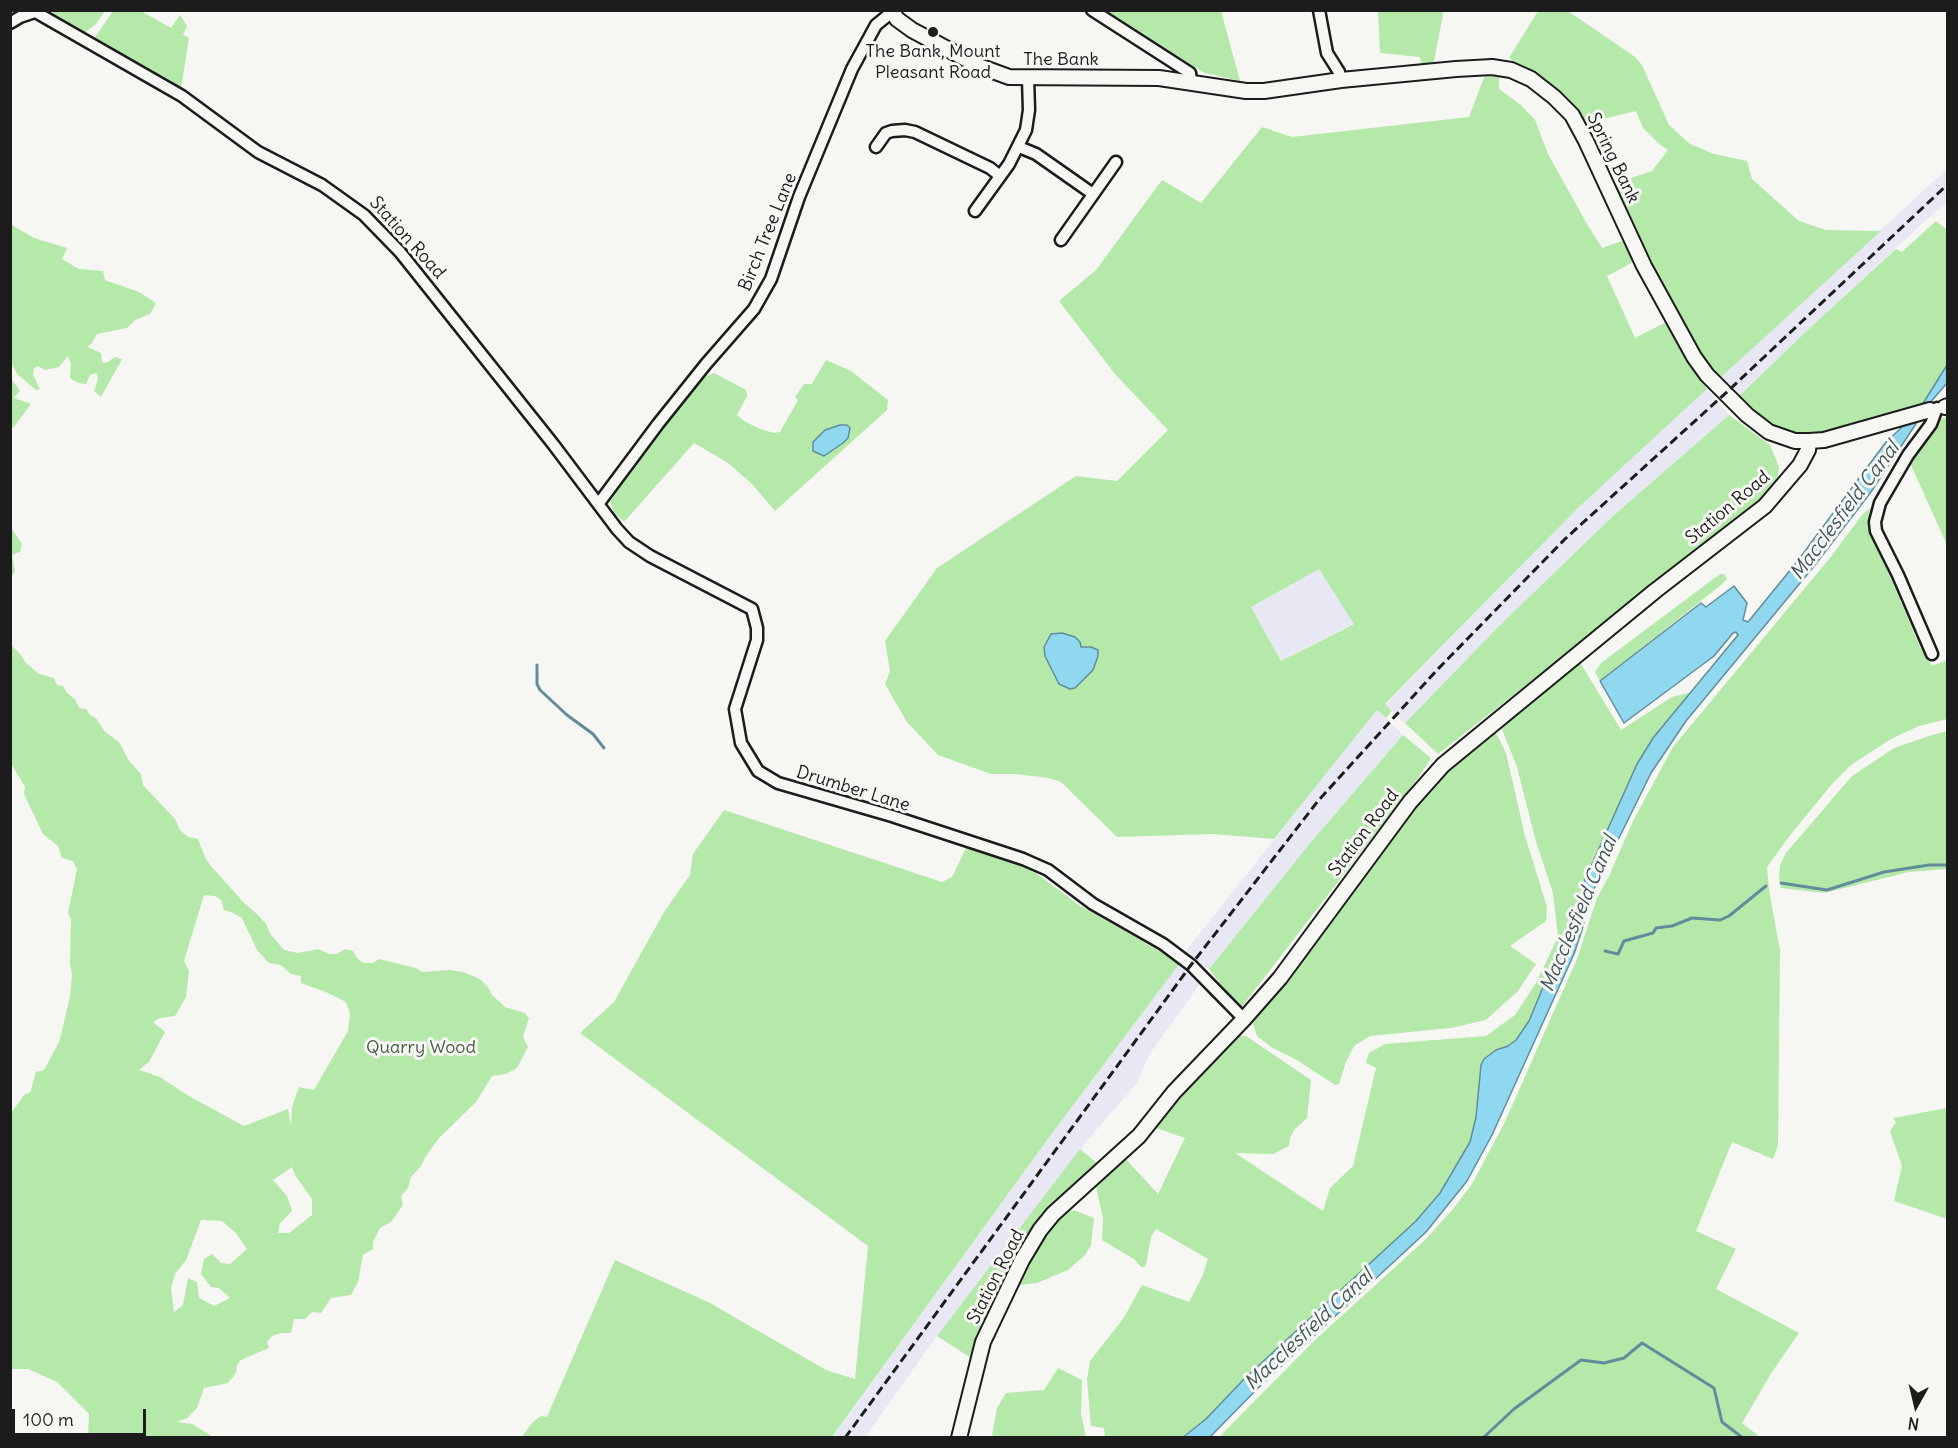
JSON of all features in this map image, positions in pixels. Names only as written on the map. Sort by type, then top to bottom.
[{"type":"street","points":[[1092,10],[1190,73],[1191,81]]},
{"type":"street","points":[[1319,10],[1327,53],[1339,72],[1341,80]]},
{"type":"street","name":"The Bank","points":[[892,11],[897,19],[912,30],[979,66],[1009,77],[1159,78],[1212,85]]},
{"type":"street","name":"Birch Tree Lane","points":[[599,503],[699,372],[754,309],[771,279],[799,197],[852,69],[876,25],[892,11]]},
{"type":"street","points":[[10,23],[20,17],[38,12]]},
{"type":"street","name":"Station Road","points":[[38,12],[182,96],[258,152],[322,184],[364,214],[400,252],[599,503]]},
{"type":"street","name":"Spring Bank","points":[[1212,85],[1238,90],[1264,91],[1341,80],[1503,67],[1531,79],[1554,96],[1572,115],[1644,266],[1694,357],[1707,375],[1742,410],[1769,432],[1794,441],[1809,441]]},
{"type":"street","points":[[975,211],[1019,147],[1026,130],[1028,78]]},
{"type":"street","points":[[876,147],[886,133],[892,130],[915,132],[1000,176]]},
{"type":"street","points":[[1019,147],[1036,154],[1093,194]]},
{"type":"street","points":[[1061,240],[1116,162]]},
{"type":"street","points":[[1809,441],[1824,440],[1940,408]]},
{"type":"street","points":[[1932,654],[1876,531],[1875,522],[1880,502],[1940,408]]},
{"type":"street","name":"Station Road","points":[[958,1437],[983,1342],[1022,1260],[1040,1230],[1070,1198],[1139,1136],[1174,1092],[1280,978],[1410,802],[1443,765],[1655,591],[1765,506],[1800,465],[1808,450],[1809,441]]},
{"type":"street","name":"Drumber Lane","points":[[599,503],[617,529],[636,547],[752,609],[757,628],[757,640],[735,709],[741,743],[758,771],[788,787],[892,816],[1023,859],[1048,870],[1093,904],[1162,944],[1191,965],[1244,1019]]},
{"type":"shaded area","points":[[1947,169],[1947,201],[1736,399],[1719,379]]},
{"type":"shaded area","points":[[1707,389],[1729,415],[1613,516],[1499,626],[1405,723],[1385,705],[1578,508]]},
{"type":"shaded area","points":[[1319,569],[1354,623],[1281,661],[1251,607]]},
{"type":"shaded area","points":[[1377,710],[1403,735],[1311,842],[1209,969],[1203,965],[1195,975],[1202,981],[1149,1055],[1137,1083],[1080,1149],[937,1336],[865,1437],[832,1438],[1050,1136],[1180,963],[1185,966],[1191,956],[1185,952]]},
{"type":"green space","points":[[54,10],[105,11],[96,24],[84,33],[51,14]]},
{"type":"green space","points":[[113,11],[141,11],[171,28],[180,15],[187,26],[183,35],[189,38],[181,89],[93,40]]},
{"type":"green space","points":[[1103,11],[1221,11],[1240,81],[1205,73]]},
{"type":"green space","points":[[1378,11],[1441,11],[1443,14],[1433,66],[1422,68],[1420,57],[1380,53]]},
{"type":"green space","points":[[1538,11],[1568,11],[1635,57],[1642,65],[1669,125],[1690,144],[1714,154],[1747,161],[1752,179],[1799,221],[1826,230],[1881,231],[1719,379],[1702,361],[1673,309],[1613,184],[1652,171],[1668,150],[1643,128],[1636,111],[1583,124],[1563,97],[1536,74],[1509,58]]},
{"type":"green space","points":[[1499,74],[1499,89],[1521,105],[1535,120],[1548,154],[1602,248],[1628,239],[1637,260],[1607,276],[1635,338],[1668,321],[1684,354],[1707,389],[1578,508],[1385,704],[1392,711],[1386,718],[1377,710],[1274,839],[1213,834],[1117,837],[1061,782],[1049,778],[1015,774],[991,774],[938,755],[907,722],[885,684],[890,671],[885,641],[937,568],[1076,476],[1117,481],[1168,430],[1115,374],[1059,301],[1096,270],[1162,180],[1201,203],[1262,127],[1292,137],[1469,117],[1485,75]],"holes":[[[1319,569],[1354,624],[1281,661],[1251,607]]]},
{"type":"green space","points":[[1936,221],[1947,230],[1947,365],[1922,405],[1828,434],[1795,436],[1775,432],[1736,399],[1896,249],[1902,252]]},
{"type":"green space","points":[[10,224],[34,238],[67,248],[62,259],[79,269],[103,271],[105,280],[139,292],[156,303],[150,314],[135,320],[127,328],[97,334],[87,347],[101,353],[102,362],[106,363],[115,357],[122,359],[101,397],[94,391],[98,379],[97,373],[90,375],[86,384],[78,383],[70,378],[71,364],[68,356],[59,367],[45,370],[38,366],[34,368],[33,375],[40,389],[36,390],[17,374],[11,362]]},
{"type":"green space","points":[[826,360],[851,371],[888,400],[887,410],[775,511],[752,484],[728,463],[694,443],[624,522],[614,512],[610,502],[644,453],[703,378],[714,373],[746,390],[747,396],[737,415],[760,429],[774,433],[780,432],[798,400],[795,397],[804,384],[812,384]]},
{"type":"green space","points":[[10,377],[20,391],[14,398],[31,404],[13,428],[10,423]]},
{"type":"green space","points":[[1729,415],[1770,445],[1779,467],[1778,477],[1770,490],[1746,514],[1438,754],[1405,723],[1499,626],[1613,516]]},
{"type":"green space","points":[[1947,417],[1947,545],[1911,465],[1908,463],[1940,419]]},
{"type":"green space","points":[[1870,508],[1869,519],[1873,536],[1920,647],[1932,666],[1947,660],[1947,719],[1919,726],[1891,739],[1851,765],[1832,784],[1767,867],[1780,950],[1778,1145],[1773,1159],[1732,1142],[1696,1231],[1736,1249],[1716,1289],[1799,1333],[1772,1372],[1742,1423],[1760,1437],[1218,1438],[1315,1340],[1425,1240],[1472,1184],[1504,1124],[1577,959],[1597,898],[1633,821],[1673,747]]},
{"type":"green space","points":[[10,526],[22,544],[20,552],[12,555],[15,572],[11,576]]},
{"type":"green space","points":[[1720,574],[1724,574],[1727,579],[1721,585],[1600,681],[1595,672],[1601,663]]},
{"type":"green space","name":"Quarry Wood","points":[[11,645],[39,674],[54,678],[57,685],[63,686],[67,693],[75,699],[79,708],[86,709],[96,718],[104,731],[119,742],[129,761],[141,774],[143,785],[175,819],[180,830],[188,837],[198,839],[210,865],[266,924],[271,935],[284,950],[298,953],[318,949],[329,954],[337,954],[345,949],[353,951],[363,963],[373,963],[379,959],[416,968],[422,972],[449,970],[463,972],[480,979],[505,1007],[525,1013],[529,1018],[523,1037],[528,1047],[517,1068],[506,1074],[492,1076],[476,1102],[439,1138],[411,1177],[408,1188],[401,1196],[403,1205],[391,1222],[380,1228],[373,1242],[373,1249],[363,1255],[358,1282],[351,1295],[331,1298],[321,1313],[312,1312],[305,1319],[294,1319],[291,1333],[272,1336],[267,1342],[269,1348],[241,1360],[237,1365],[236,1373],[228,1383],[204,1388],[197,1408],[187,1418],[177,1422],[192,1424],[213,1437],[88,1437],[89,1414],[57,1382],[28,1369],[11,1369],[11,1113],[25,1094],[30,1093],[36,1072],[44,1070],[59,1042],[62,1031],[70,997],[72,975],[71,920],[68,913],[77,869],[73,861],[62,858],[58,846],[43,834],[24,794],[25,787],[10,759]],"holes":[[[204,895],[215,896],[221,900],[224,910],[242,918],[257,950],[269,963],[281,965],[291,974],[301,976],[301,983],[346,1002],[350,1014],[348,1031],[314,1090],[299,1087],[292,1107],[291,1127],[288,1109],[244,1126],[187,1095],[160,1077],[139,1070],[149,1062],[165,1032],[153,1022],[160,1018],[175,1016],[186,997],[189,971],[184,961]],[[292,1167],[312,1199],[312,1215],[289,1233],[278,1233],[280,1223],[292,1211],[287,1196],[273,1180]],[[201,1220],[222,1221],[236,1233],[247,1249],[230,1264],[221,1263],[212,1254],[204,1259],[201,1274],[211,1287],[219,1288],[230,1298],[214,1306],[199,1298],[197,1282],[188,1278],[183,1305],[174,1312],[171,1288],[175,1274],[186,1260]]]},
{"type":"green space","points":[[1578,659],[1621,730],[1672,697],[1692,692],[1653,738],[1637,764],[1584,882],[1584,896],[1580,908],[1572,917],[1529,1021],[1516,1039],[1508,1046],[1496,1050],[1484,1059],[1481,1065],[1476,1117],[1470,1142],[1447,1183],[1416,1221],[1245,1378],[1206,1419],[1182,1437],[1105,1437],[1104,1428],[1091,1426],[1087,1380],[1090,1361],[1123,1319],[1142,1285],[1189,1302],[1203,1275],[1208,1259],[1156,1229],[1151,1237],[1146,1265],[1142,1268],[1134,1259],[1102,1240],[1103,1218],[1095,1182],[1123,1156],[1158,1194],[1185,1138],[1153,1127],[1183,1087],[1237,1036],[1246,1036],[1311,1080],[1307,1118],[1294,1130],[1289,1146],[1273,1154],[1235,1153],[1323,1211],[1330,1188],[1353,1166],[1376,1068],[1366,1063],[1369,1053],[1385,1044],[1486,1036],[1515,1015],[1536,983],[1558,937],[1553,893],[1535,838],[1517,767],[1500,724]]},
{"type":"green space","points":[[1494,729],[1506,753],[1525,836],[1547,907],[1546,921],[1510,946],[1536,964],[1518,991],[1486,1020],[1451,1028],[1370,1036],[1354,1046],[1339,1084],[1335,1085],[1297,1060],[1271,1047],[1257,1036],[1253,1023],[1299,956],[1408,811],[1447,768]]},
{"type":"green space","points":[[1947,731],[1947,869],[1909,872],[1824,893],[1781,888],[1780,865],[1786,853],[1852,776],[1894,748]]},
{"type":"green space","points":[[1403,735],[1431,758],[1240,1009],[1209,969],[1311,842]]},
{"type":"green space","points":[[724,810],[942,882],[952,877],[967,846],[1011,860],[1037,874],[1079,905],[1180,963],[1050,1136],[832,1437],[521,1438],[532,1423],[541,1416],[547,1417],[615,1260],[710,1303],[826,1370],[855,1379],[868,1246],[580,1033],[614,1002],[664,912],[690,875],[693,854]]},
{"type":"green space","points":[[1948,1108],[1947,1219],[1894,1201],[1902,1166],[1890,1131],[1896,1122],[1893,1118]]},
{"type":"green space","points":[[1080,1149],[1098,1164],[1048,1210],[991,1305],[971,1358],[937,1336]]},
{"type":"green space","points":[[1064,1210],[1076,1211],[1094,1218],[1091,1245],[1085,1255],[1068,1270],[1037,1283],[1020,1285],[1021,1275],[1054,1218]]},
{"type":"green space","points":[[1058,1368],[1082,1380],[1081,1413],[1086,1437],[999,1438],[992,1435],[997,1408],[1006,1393],[1044,1390]]},
{"type":"water","name":"Macclesfield Canal","points":[[1947,365],[1947,383],[1929,404],[1871,492],[1815,565],[1686,721],[1651,773],[1589,899],[1574,954],[1492,1135],[1467,1181],[1426,1232],[1263,1383],[1210,1437],[1182,1438],[1206,1419],[1245,1378],[1416,1221],[1440,1193],[1470,1142],[1476,1117],[1481,1065],[1484,1059],[1496,1050],[1516,1040],[1529,1021],[1572,917],[1580,908],[1584,896],[1584,882],[1637,764],[1653,738],[1738,635],[1736,632],[1733,633],[1714,656],[1624,723],[1600,681],[1701,603],[1706,607],[1734,586],[1747,603],[1743,620],[1748,622],[1796,563],[1886,442],[1917,413]]},
{"type":"water","points":[[847,425],[850,428],[848,438],[843,443],[824,456],[813,451],[813,442],[825,430]]},
{"type":"water","points":[[1062,633],[1075,637],[1081,647],[1098,650],[1093,670],[1075,688],[1070,689],[1059,684],[1045,656],[1044,647],[1051,634]]},
{"type":"waterway","points":[[537,665],[537,684],[540,690],[567,715],[593,734],[604,748]]},
{"type":"waterway","points":[[1781,883],[1827,890],[1884,872],[1929,865],[1948,865]]},
{"type":"waterway","points":[[1605,951],[1618,954],[1624,941],[1653,933],[1656,928],[1672,926],[1692,918],[1720,920],[1729,916],[1766,886]]},
{"type":"waterway","points":[[1483,1438],[1514,1409],[1581,1360],[1604,1363],[1624,1358],[1642,1343],[1714,1388],[1722,1422],[1743,1438]]},
{"type":"railway","points":[[845,1438],[1191,965],[1318,801],[1437,670],[1565,539],[1728,391],[1948,184]]},
{"type":"place","name":"The Bank, Mount Pleasant Road","points":[[933,32]]}]
